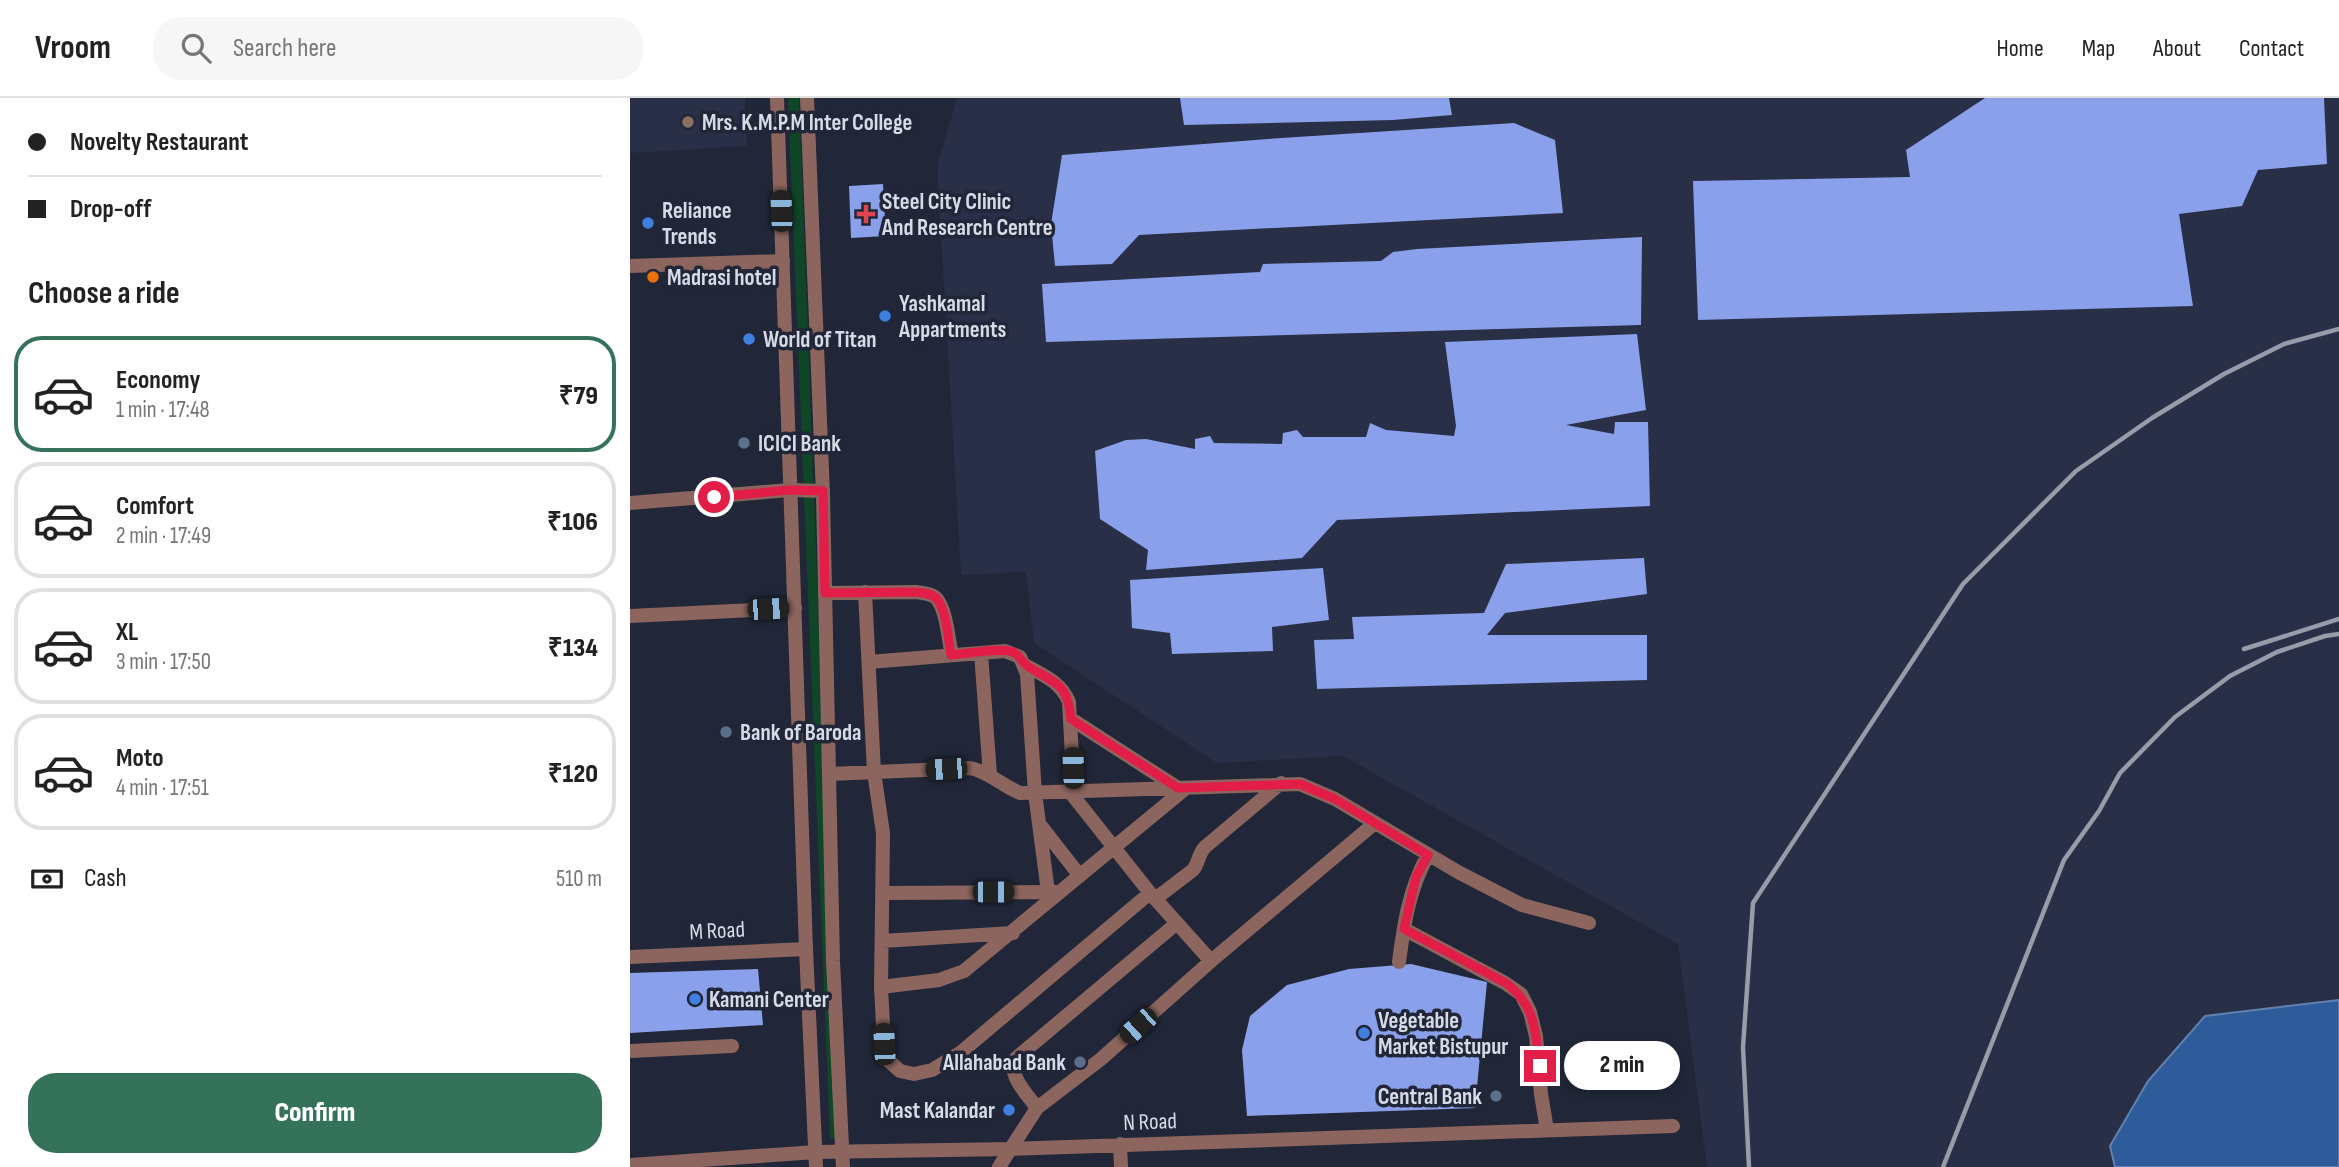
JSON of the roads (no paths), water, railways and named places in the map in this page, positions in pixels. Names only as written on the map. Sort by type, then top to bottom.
[{"type":"street","points":[[777,98],[816,1167]]},
{"type":"street","points":[[807,98],[823,491],[833,961],[843,1167]]},
{"type":"street","points":[[630,266],[783,261]]},
{"type":"street","points":[[630,503],[790,490],[823,491]]},
{"type":"street","points":[[865,592],[874,772],[883,833],[881,987],[884,1044],[889,1061],[900,1071],[914,1074],[932,1070],[960,1053],[1152,896],[1193,870],[1197,866],[1200,852],[1205,847],[1281,783]]},
{"type":"street","points":[[825,593],[929,594],[937,600],[943,613],[951,655]]},
{"type":"street","points":[[630,616],[795,608]]},
{"type":"street","points":[[981,653],[990,775]]},
{"type":"street","points":[[869,662],[1014,653],[1025,665],[1056,683],[1065,691],[1069,702],[1072,792],[1112,848],[1211,961]]},
{"type":"street","points":[[1025,665],[1035,793],[1055,892]]},
{"type":"street","points":[[1071,719],[1182,788]]},
{"type":"street","points":[[829,774],[970,768],[984,771],[1005,787],[1020,793],[1300,784],[1317,790],[1428,855],[1522,905],[1589,923]]},
{"type":"street","points":[[881,987],[939,980],[964,971],[1013,933],[1055,892],[1080,876],[1182,788]]},
{"type":"street","points":[[999,1167],[1037,1108],[1101,1059],[1211,961],[1375,823]]},
{"type":"street","points":[[1040,825],[1080,876]]},
{"type":"street","points":[[1399,962],[1416,877],[1428,855]]},
{"type":"street","points":[[883,893],[1055,892]]},
{"type":"street","points":[[1037,1108],[1014,1075],[1012,1067],[1015,1059],[1177,923]]},
{"type":"street","points":[[1404,929],[1506,983],[1521,995],[1530,1012],[1536,1036],[1547,1130]]},
{"type":"street","points":[[882,941],[1013,933]]},
{"type":"street","name":"M Road","points":[[630,957],[806,949]]},
{"type":"street","points":[[630,1051],[733,1046]]},
{"type":"street","name":"N Road","points":[[630,1165],[842,1151],[1011,1149],[1673,1126]]},
{"type":"street","points":[[1120,1144],[1121,1167]]},
{"type":"water","points":[[2339,1000],[2339,1167],[2115,1167],[2110,1146],[2148,1081],[2205,1016]]},
{"type":"railway","points":[[1749,1167],[1743,1047],[1753,903],[1963,584],[2076,471],[2152,418],[2224,374],[2284,344],[2339,329]]},
{"type":"railway","points":[[2244,649],[2339,619]]},
{"type":"railway","points":[[1943,1167],[2064,860],[2099,811],[2120,773],[2175,717],[2230,676],[2277,652],[2339,634]]},
{"type":"place","name":"Mrs. K.M.P.M Inter College","points":[[688,122]]},
{"type":"place","name":"Steel City Clinic And Research Centre","points":[[866,214]]},
{"type":"place","name":"Reliance Trends","points":[[648,223]]},
{"type":"place","name":"Madrasi hotel","points":[[653,277]]},
{"type":"place","name":"Yashkamal Appartments","points":[[885,316]]},
{"type":"place","name":"World of Titan","points":[[749,339]]},
{"type":"place","name":"ICICI Bank","points":[[744,443]]},
{"type":"place","name":"Bank of Baroda","points":[[726,732]]},
{"type":"place","name":"Kamani Center","points":[[695,999]]},
{"type":"place","name":"Vegetable Market Bistupur","points":[[1364,1033]]},
{"type":"place","name":"Allahabad Bank","points":[[1080,1062]]},
{"type":"place","name":"Central Bank","points":[[1496,1096]]},
{"type":"place","name":"Mast Kalandar","points":[[1009,1110]]}]
